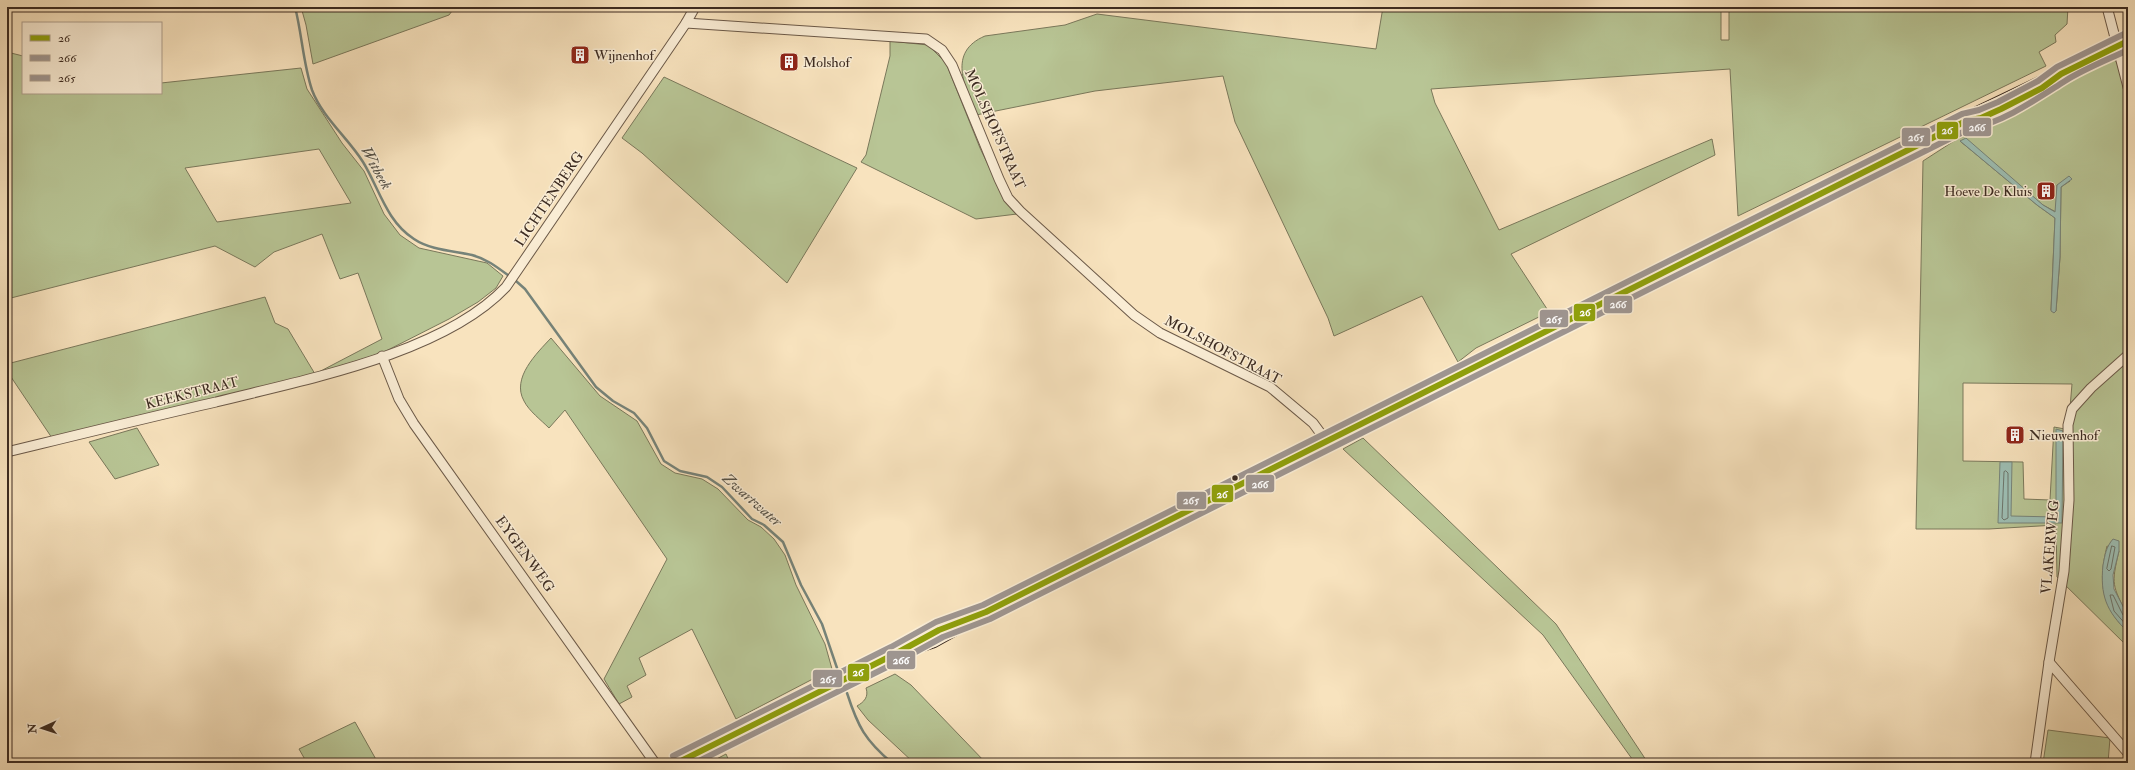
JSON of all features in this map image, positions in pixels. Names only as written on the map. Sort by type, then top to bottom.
[{"type":"main road","points":[[677,763],[895,654],[934,641],[986,612],[1327,442],[1545,330],[1966,121],[1979,112],[2128,41]]},
{"type":"street","name":"LICHTENBERG","points":[[382,356],[423,341],[468,317],[496,297],[506,287],[686,23],[695,7]]},
{"type":"street","points":[[2107,7],[2128,87]]},
{"type":"street","name":"MOLSHOFSTRAAT","points":[[686,23],[926,39],[942,50],[952,65],[999,179],[1008,198],[1020,211],[1134,315],[1160,333],[1270,387],[1313,423],[1327,442]]},
{"type":"street","name":"VLAKERWEG","points":[[2035,763],[2048,662],[2064,571],[2069,500],[2068,425],[2072,409],[2091,388],[2128,355]]},
{"type":"street","name":"KEEKSTRAAT","points":[[7,452],[324,375],[382,356]]},
{"type":"street","name":"EYGENWEG","points":[[382,356],[399,399],[414,424],[655,763]]},
{"type":"street","points":[[2048,662],[2128,753]]},
{"type":"green space","points":[[301,7],[455,7],[449,15],[313,64]]},
{"type":"green space","points":[[1383,7],[1721,7],[1721,40],[1729,40],[1729,7],[2068,7],[2067,24],[2055,35],[2056,42],[2039,52],[2046,66],[1738,216],[1730,69],[1431,89],[1435,103],[1499,230],[1712,139],[1715,155],[1511,254],[1549,312],[1476,348],[1458,362],[1422,296],[1334,336],[1328,318],[1235,122],[1223,76],[1095,91],[976,115],[967,93],[962,71],[966,51],[973,43],[985,36],[1065,25],[1097,14],[1376,49]]},
{"type":"green space","points":[[890,41],[928,45],[946,63],[980,148],[1001,192],[1017,214],[976,219],[861,162],[866,155],[890,56]]},
{"type":"green space","points":[[7,52],[22,56],[22,94],[162,94],[162,83],[301,68],[307,89],[342,143],[364,171],[384,214],[400,235],[419,248],[487,263],[503,276],[496,288],[478,302],[449,319],[382,353],[315,374],[382,339],[358,273],[340,279],[322,234],[274,252],[255,267],[215,246],[7,299]],"holes":[[[319,149],[351,203],[217,222],[185,168]]]},
{"type":"green space","points":[[2111,58],[2117,62],[2128,100],[2128,538],[2125,540],[2126,557],[2128,559],[2128,616],[2114,585],[2119,551],[2107,546],[2104,559],[2103,582],[2104,593],[2112,613],[2128,632],[2128,647],[2057,577],[2056,525],[1989,529],[1916,529],[1923,161],[1954,141],[2056,90],[2069,79]],"holes":[[[1960,141],[2043,205],[2056,212],[2057,185],[2070,181],[2061,187],[2060,257],[2056,311],[2054,313],[2051,310],[2055,218],[2037,205]],[[1963,383],[2072,384],[2065,467],[2065,429],[2054,427],[2050,500],[2024,499],[2023,462],[1963,461]]]},
{"type":"green space","points":[[664,77],[857,168],[787,283],[642,153],[622,138]]},
{"type":"green space","points":[[265,297],[275,323],[288,329],[315,374],[52,438],[7,371],[7,364]]},
{"type":"green space","points":[[551,338],[600,396],[637,421],[661,464],[675,473],[702,479],[718,489],[748,520],[761,527],[774,539],[785,555],[796,585],[825,644],[832,669],[736,719],[692,629],[639,658],[646,675],[627,686],[632,697],[619,704],[604,679],[667,559],[565,410],[549,428],[526,405],[521,392],[523,375],[533,358]]},
{"type":"green space","points":[[137,428],[159,465],[115,479],[89,442]]},
{"type":"green space","points":[[1363,438],[1556,624],[1648,763],[1635,763],[1543,635],[1343,449]]},
{"type":"green space","points":[[895,674],[911,685],[986,763],[914,763],[868,720],[857,706],[865,699],[867,694],[866,688]]},
{"type":"green space","points":[[355,722],[378,763],[307,763],[299,749]]},
{"type":"green space","points":[[2048,730],[2110,738],[2108,763],[2043,763]]},
{"type":"green space","points":[[726,754],[730,763],[709,763]]},
{"type":"water","points":[[1966,138],[2043,205],[2055,212],[2057,185],[2069,176],[2072,179],[2061,187],[2060,257],[2056,311],[2054,313],[2051,311],[2055,218],[2037,205],[1960,141]]},
{"type":"water","points":[[2056,429],[2063,431],[2062,523],[1998,523],[2000,462],[2012,462],[2011,516],[2056,517]]},
{"type":"water","points":[[2113,539],[2119,541],[2119,551],[2113,575],[2114,589],[2128,616],[2128,632],[2114,617],[2106,602],[2104,594],[2102,576],[2103,565],[2107,548]]},
{"type":"waterway","name":"Witbeek","points":[[295,7],[309,80],[316,100],[363,162],[384,204],[396,223],[404,232],[420,243],[442,250],[472,255],[492,264],[509,276]]},
{"type":"waterway","name":"Zwartwater","points":[[516,281],[525,289],[596,387],[613,401],[634,413],[647,428],[664,461],[680,471],[707,477],[722,487],[752,519],[764,525],[783,542],[801,585],[822,624],[837,668]]},
{"type":"waterway","name":"Witbeek","points":[[847,693],[859,724],[869,740],[892,763]]},
{"type":"transit line","name":"265","points":[[673,756],[891,647],[936,622],[983,605],[1962,114],[1979,110],[1998,102],[2038,81],[2057,67],[2124,34]]},
{"type":"transit line","name":"26","points":[[677,763],[895,654],[939,630],[986,612],[1966,121],[1981,118],[2001,109],[2042,88],[2061,74],[2128,41]]},
{"type":"transit line","name":"266","points":[[695,763],[899,661],[943,637],[990,619],[1969,129],[1982,126],[2007,116],[2031,103],[2080,72],[2128,50]]},
{"type":"place","name":"Wijnenhof","points":[[580,55]]},
{"type":"place","name":"Molshof","points":[[789,62]]},
{"type":"place","name":"Hoeve De Kluis","points":[[2046,191]]},
{"type":"place","name":"Nieuwenhof","points":[[2015,435]]}]
